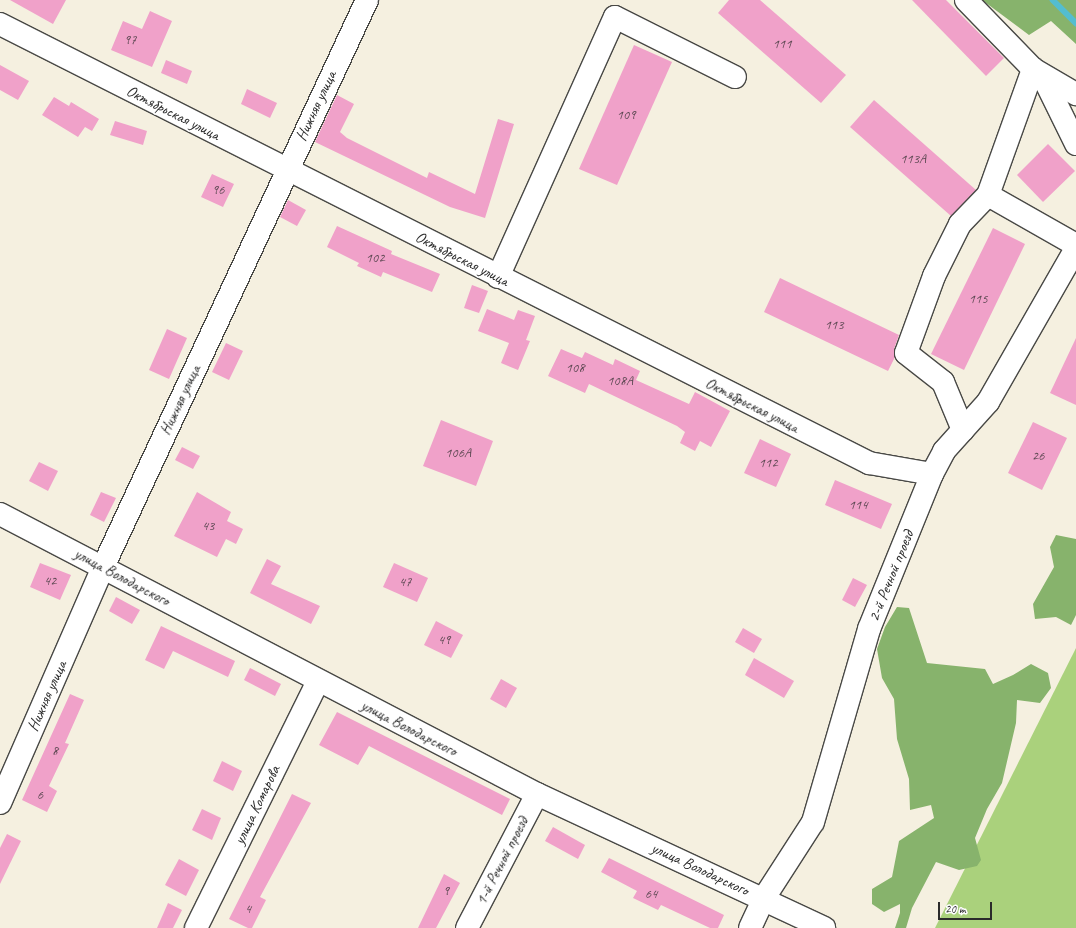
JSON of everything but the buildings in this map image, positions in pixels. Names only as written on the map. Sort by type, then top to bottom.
[{"type":"street","name":"Нижняя улица","points":[[0,803],[104,567],[366,0]]},
{"type":"street","points":[[966,0],[1046,83],[1076,144]]},
{"type":"street","points":[[498,277],[615,17],[735,77]]},
{"type":"street","name":"Октябрьская улица","points":[[0,24],[286,171],[869,463],[932,474]]},
{"type":"street","points":[[1033,69],[1076,94]]},
{"type":"street","points":[[963,430],[943,382],[906,353],[934,276],[960,224],[988,195],[1033,69]]},
{"type":"street","points":[[988,195],[1076,245]]},
{"type":"street","name":"2-й Речной проезд","points":[[750,928],[764,898],[813,822],[869,629],[932,474],[944,451],[988,402],[1076,245]]},
{"type":"street","name":"улица Володарского","points":[[0,514],[537,794],[764,898],[824,928]]},
{"type":"street","name":"улица Комарова","points":[[196,928],[318,681]]},
{"type":"street","name":"1-й Речной проезд","points":[[468,928],[537,794]]},
{"type":"green space","points":[[982,0],[1076,0],[1076,44],[1051,21],[1029,35]]},
{"type":"green space","points":[[1056,535],[1076,539],[1076,615],[1071,625],[1056,617],[1035,619],[1033,604],[1054,567],[1050,547]]},
{"type":"green space","points":[[897,607],[909,608],[927,663],[985,669],[993,684],[1013,675],[1031,664],[1048,673],[1051,688],[1040,703],[1017,700],[1016,723],[1002,783],[987,809],[975,838],[981,860],[977,866],[959,870],[936,862],[912,908],[906,928],[895,928],[900,913],[900,904],[884,912],[872,904],[872,889],[892,877],[899,841],[934,818],[931,805],[910,810],[909,779],[897,739],[894,699],[882,678],[877,649],[885,627]]},
{"type":"green space","points":[[1076,648],[1076,928],[935,928]]},
{"type":"waterway","points":[[1053,0],[1076,23]]}]
